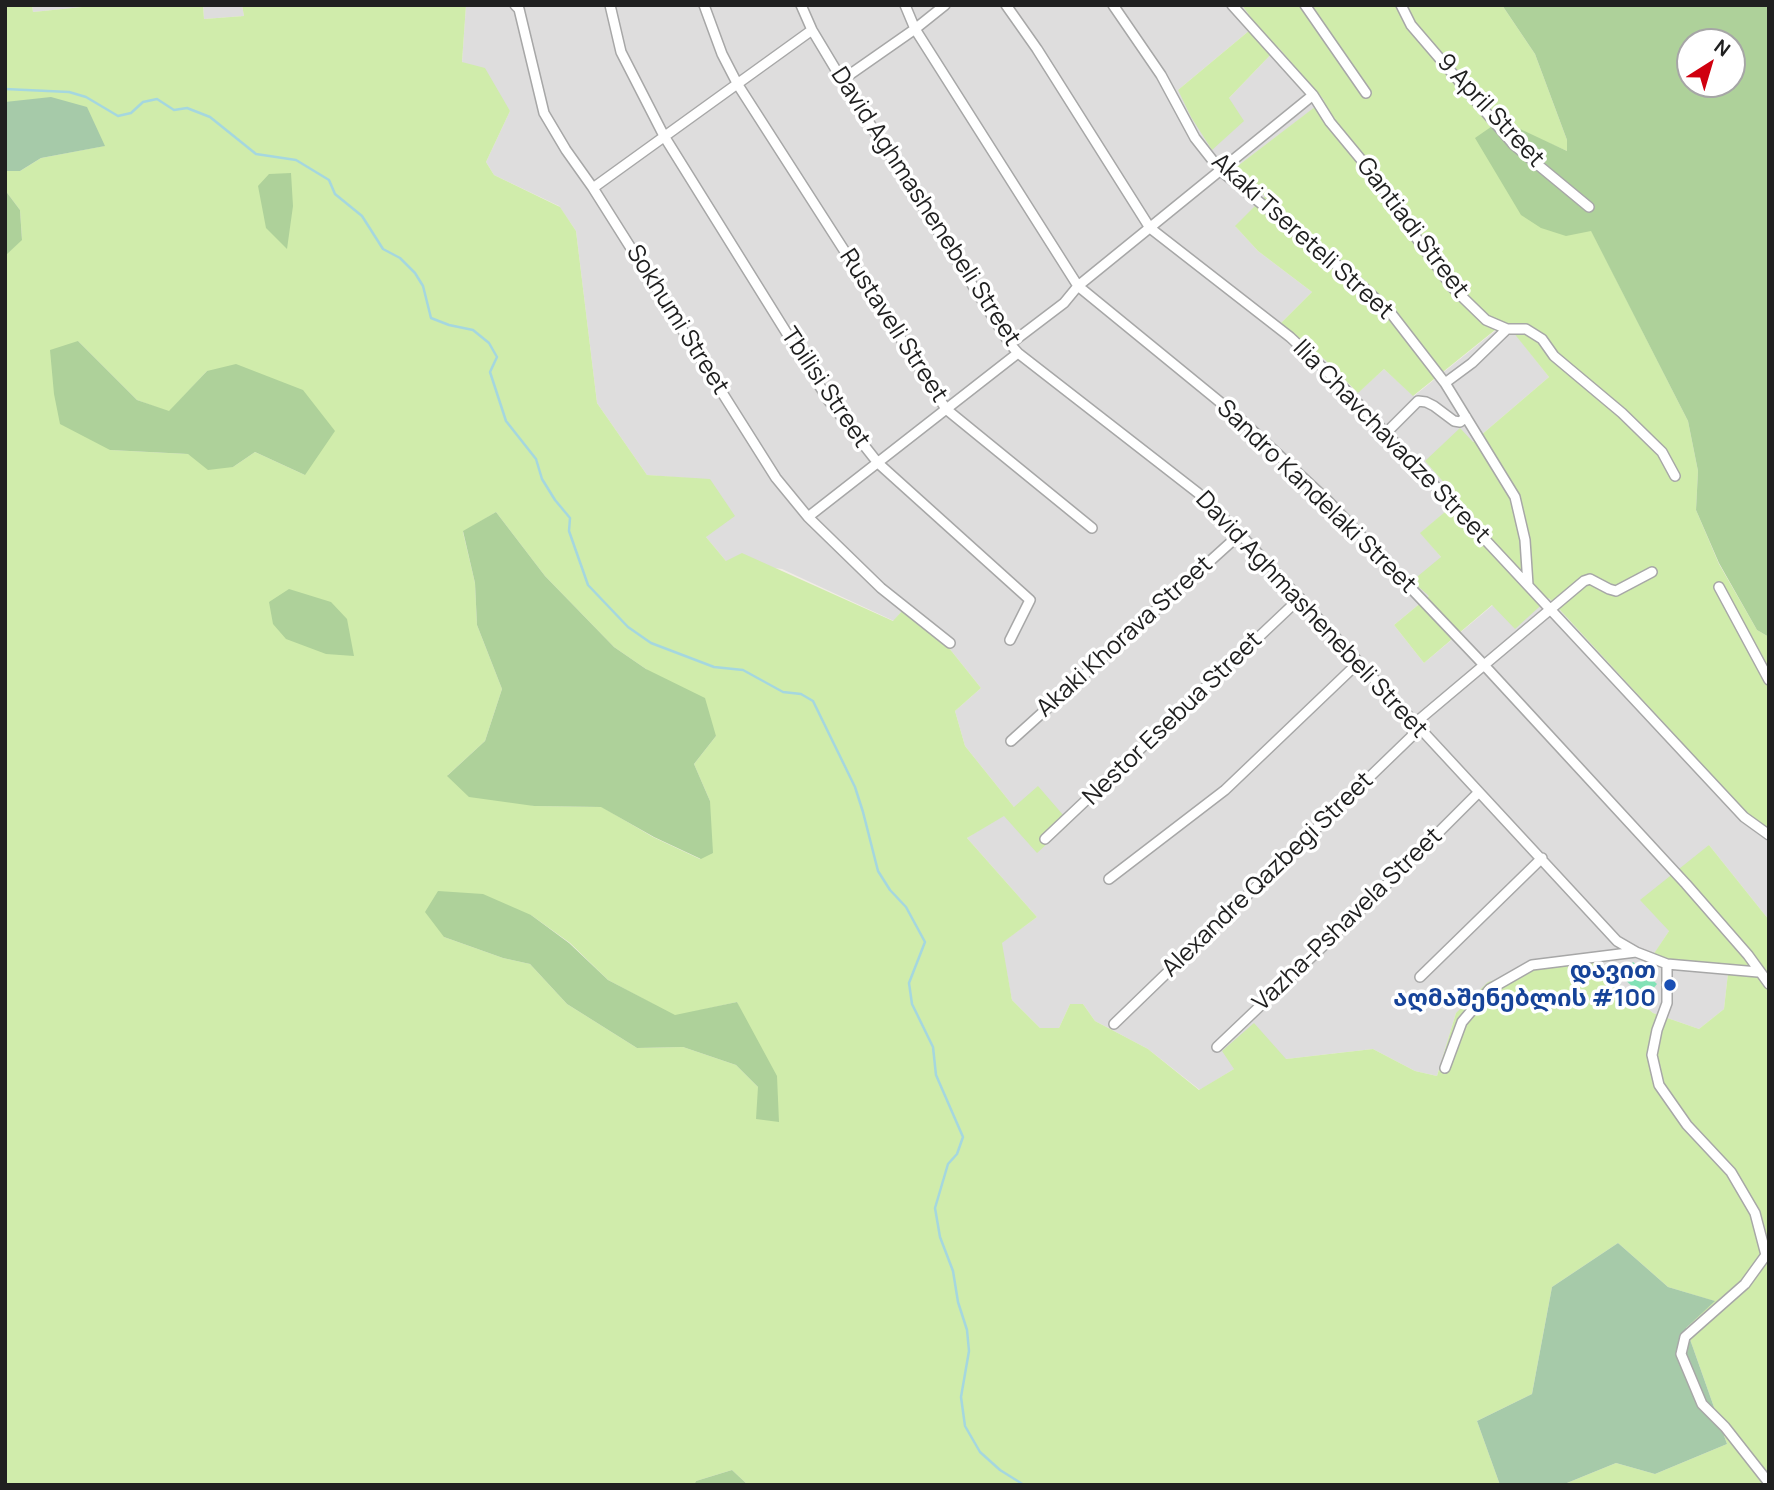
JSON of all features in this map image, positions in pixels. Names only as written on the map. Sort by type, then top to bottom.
[{"type":"street","name":"Sokhumi Street","points":[[515,5],[519,9],[544,113],[776,478],[808,517],[881,588],[950,643]]},
{"type":"street","name":"Tbilisi Street","points":[[610,5],[621,52],[664,136],[829,401],[878,463],[1030,600],[1010,640]]},
{"type":"street","name":"Rustaveli Street","points":[[704,5],[722,54],[738,85],[946,409],[1092,528]]},
{"type":"street","name":"David Aghmashenebeli Street","points":[[802,5],[812,30],[842,80],[1018,353],[1198,493],[1240,534],[1617,941],[1667,964],[1758,972]]},
{"type":"street","name":"Sandro Kandelaki Street","points":[[905,5],[915,29],[1078,286],[1237,416],[1328,501],[1686,884],[1748,955],[1769,984]]},
{"type":"street","points":[[842,80],[945,5]]},
{"type":"street","name":"Ilia Chavchavadze Street","points":[[1006,5],[1037,49],[1150,228],[1290,337],[1340,384],[1552,608],[1744,817],[1769,835]]},
{"type":"street","name":"Akaki Tsereteli Street","points":[[1113,5],[1161,75],[1195,138],[1221,171],[1352,277],[1390,312],[1445,383],[1516,497],[1525,540],[1528,585]]},
{"type":"street","name":"Gantiadi Street","points":[[1232,5],[1313,94],[1330,122],[1378,180],[1452,288],[1486,320],[1507,329],[1526,329],[1542,340],[1554,356],[1622,413],[1662,452],[1675,476]]},
{"type":"street","points":[[1306,5],[1366,93]]},
{"type":"street","name":"9 April Street","points":[[1401,5],[1411,25],[1514,145],[1589,206]]},
{"type":"street","points":[[593,188],[812,30]]},
{"type":"street","points":[[1010,344],[1064,303],[1078,286],[1313,94]]},
{"type":"street","points":[[1445,383],[1472,363],[1507,329]]},
{"type":"street","points":[[808,517],[1018,353]]},
{"type":"street","points":[[1386,433],[1418,401],[1434,406],[1454,421],[1460,422],[1466,417]]},
{"type":"street","name":"Akaki Khorava Street","points":[[1011,741],[1240,534]]},
{"type":"street","name":"Alexandre Qazbegi Street","points":[[1114,1024],[1412,736],[1414,724],[1484,665],[1584,581],[1590,579],[1616,591],[1652,572]]},
{"type":"street","points":[[1720,587],[1769,680]]},
{"type":"street","name":"Nestor Esebua Street","points":[[1045,839],[1300,598]]},
{"type":"street","points":[[1109,878],[1225,790],[1359,662]]},
{"type":"street","name":"Vazha-Pshavela Street","points":[[1217,1046],[1362,909],[1479,792]]},
{"type":"street","points":[[1420,977],[1542,858]]},
{"type":"street","points":[[1445,1068],[1462,1022],[1490,989],[1532,965],[1636,952]]},
{"type":"street","points":[[1667,964],[1667,1003],[1657,1030],[1652,1055],[1659,1085],[1687,1125],[1731,1172],[1755,1213],[1768,1257],[1745,1284],[1685,1337],[1681,1354],[1702,1404],[1725,1427],[1769,1483]]},
{"type":"shaded area","points":[[32,5],[102,5],[33,12]]},
{"type":"shaded area","points":[[203,5],[242,5],[244,16],[204,19]]},
{"type":"shaded area","points":[[466,5],[1242,5],[1256,25],[1178,90],[1229,98],[1278,47],[1325,100],[1231,171],[1266,196],[1236,227],[1258,251],[1312,292],[1281,323],[1324,359],[1357,393],[1384,369],[1414,396],[1506,322],[1549,377],[1473,442],[1425,461],[1459,500],[1421,533],[1441,557],[1429,596],[1394,625],[1424,663],[1493,605],[1549,598],[1753,819],[1769,828],[1769,920],[1709,845],[1669,931],[1654,954],[1669,962],[1729,964],[1724,1009],[1699,1029],[1653,1013],[1589,959],[1456,1013],[1437,1076],[1415,1071],[1373,1049],[1286,1059],[1234,1069],[1200,1090],[1148,1049],[1095,1021],[1083,1004],[1070,1004],[1059,1028],[1040,1028],[1012,1000],[1001,943],[1037,917],[967,838],[1014,807],[965,746],[955,711],[981,688],[949,648],[902,611],[894,621],[782,569],[726,561],[706,537],[710,480],[647,475],[597,403],[576,231],[559,206],[494,175],[486,162],[510,111],[462,62]]},
{"type":"green space","points":[[5,5],[32,5],[33,12],[102,5],[203,5],[204,19],[244,16],[242,5],[466,5],[462,62],[485,68],[510,111],[486,162],[494,175],[560,207],[576,231],[597,403],[647,475],[710,479],[735,516],[706,537],[726,561],[742,553],[893,621],[902,611],[949,648],[981,688],[955,711],[965,746],[1014,807],[1038,786],[1070,823],[1037,853],[1004,816],[967,838],[1037,917],[1002,943],[1012,1000],[1040,1028],[1059,1028],[1070,1004],[1083,1004],[1095,1021],[1148,1049],[1199,1090],[1234,1069],[1222,1051],[1254,1023],[1286,1059],[1373,1049],[1415,1071],[1437,1076],[1456,1013],[1488,982],[1541,966],[1589,959],[1653,1013],[1699,1029],[1724,1009],[1729,964],[1669,962],[1653,955],[1669,931],[1640,900],[1709,845],[1769,920],[1769,1485],[1562,1485],[1616,1463],[1655,1474],[1727,1444],[1686,1328],[1714,1301],[1668,1287],[1618,1243],[1552,1287],[1532,1394],[1477,1421],[1500,1485],[748,1485],[732,1470],[696,1481],[694,1485],[5,1485],[5,255],[22,239],[20,210],[5,190],[5,171],[20,171],[41,158],[104,146],[15,103],[5,102]],"holes":[[[78,341],[137,400],[169,412],[207,371],[305,475],[255,452],[233,467],[188,454],[110,450]],[[496,512],[545,576],[614,647],[646,669],[716,736],[694,764],[710,801],[700,859],[653,837],[602,807],[534,806],[448,775],[485,741],[502,689],[477,625],[475,583],[463,532]],[[531,915],[570,943],[608,980],[675,1016],[737,1002],[779,1122],[758,1087],[736,1065],[683,1047],[637,1048],[567,1004],[530,964],[503,958],[444,937]]]},
{"type":"green space","points":[[1242,5],[1502,5],[1535,54],[1567,140],[1567,151],[1535,137],[1591,230],[1688,421],[1698,471],[1696,510],[1719,564],[1757,630],[1769,637],[1769,828],[1753,820],[1549,598],[1515,629],[1492,605],[1424,663],[1394,625],[1429,596],[1412,581],[1441,557],[1420,533],[1459,500],[1425,461],[1460,428],[1473,442],[1549,377],[1505,322],[1413,396],[1384,369],[1358,393],[1324,359],[1281,323],[1312,292],[1258,251],[1235,226],[1265,196],[1231,171],[1324,100],[1278,47],[1229,98],[1244,121],[1212,150],[1178,90],[1256,25]]},
{"type":"green space","points":[[1502,5],[1769,5],[1769,637],[1757,630],[1719,563],[1696,510],[1698,471],[1688,421],[1591,231],[1566,236],[1541,228],[1521,215],[1475,138],[1501,120],[1567,151],[1567,140],[1535,54]]},
{"type":"green space","points":[[51,97],[87,107],[105,146],[41,158],[20,171],[5,171],[5,102]]},
{"type":"green space","points":[[291,173],[293,206],[287,249],[266,228],[258,186],[269,174]]},
{"type":"green space","points":[[5,190],[20,210],[22,240],[6,255]]},
{"type":"green space","points":[[78,341],[137,400],[169,411],[207,371],[236,364],[303,390],[335,431],[305,475],[255,452],[233,467],[208,470],[188,454],[110,450],[60,424],[50,350]]},
{"type":"green space","points":[[496,512],[545,576],[614,647],[646,669],[705,698],[716,736],[694,764],[710,801],[713,853],[701,859],[654,837],[601,807],[534,806],[469,797],[447,776],[485,741],[502,689],[477,625],[475,583],[463,531]]},
{"type":"green space","points":[[289,589],[331,602],[347,619],[354,656],[326,654],[286,639],[273,624],[269,602]]},
{"type":"green space","points":[[438,891],[483,894],[531,915],[569,943],[608,980],[675,1015],[737,1002],[777,1076],[779,1122],[756,1119],[758,1087],[736,1065],[683,1047],[637,1048],[567,1004],[530,964],[503,958],[444,937],[425,912]]},
{"type":"green space","points":[[1633,962],[1657,984],[1645,998],[1621,976]]},
{"type":"green space","points":[[1618,1243],[1668,1287],[1715,1301],[1686,1328],[1727,1444],[1655,1474],[1616,1463],[1562,1485],[1500,1485],[1477,1421],[1532,1394],[1552,1287]]},
{"type":"green space","points":[[732,1470],[748,1485],[694,1485],[696,1481]]},
{"type":"waterway","points":[[5,89],[69,92],[86,97],[118,116],[131,113],[143,102],[157,99],[174,110],[187,108],[210,117],[256,154],[296,160],[329,180],[335,194],[362,216],[383,249],[400,258],[415,273],[423,286],[431,318],[473,330],[489,343],[497,357],[490,372],[506,421],[536,459],[542,479],[570,518],[569,531],[588,585],[628,627],[651,643],[714,667],[743,670],[783,692],[801,694],[813,701],[855,787],[878,871],[890,890],[906,907],[925,942],[909,983],[912,1004],[933,1047],[936,1075],[963,1137],[957,1154],[948,1164],[935,1208],[940,1237],[953,1271],[958,1302],[967,1330],[969,1351],[961,1397],[965,1426],[980,1452],[1000,1470],[1024,1485]]},
{"type":"place","name":"დავით აღმაშენებლის #100","points":[[1670,985]]}]
